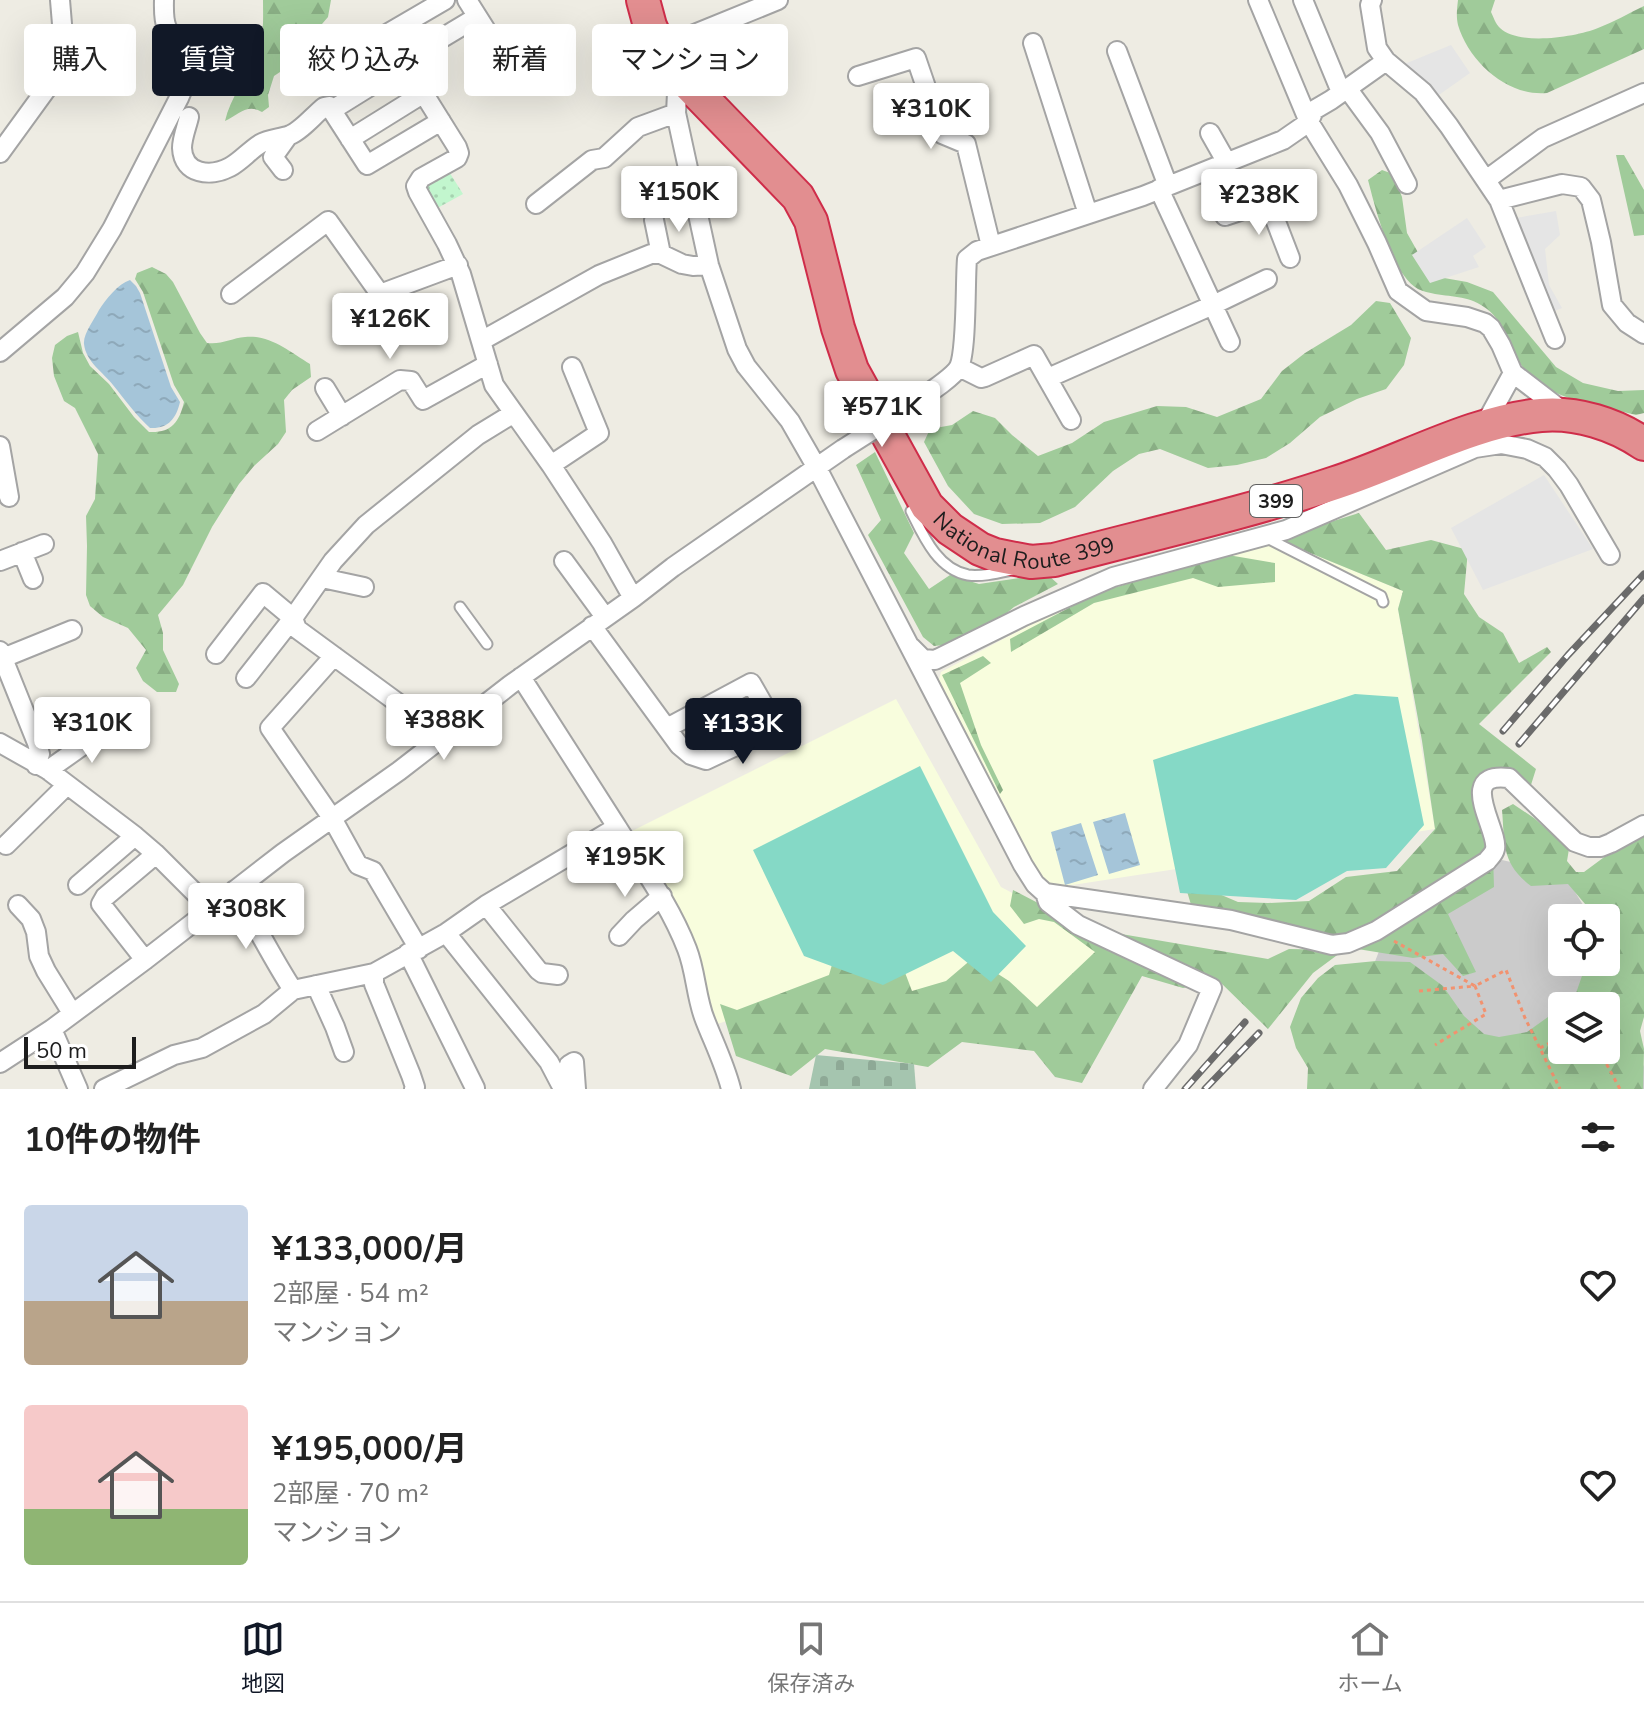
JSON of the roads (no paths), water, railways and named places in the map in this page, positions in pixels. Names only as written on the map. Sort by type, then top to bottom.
[{"type":"highway","name":"National Route 399","points":[[643,0],[649,24]]},
{"type":"highway","name":"National Route 399","points":[[702,96],[798,197],[811,221],[852,370],[927,506],[950,529],[980,549],[1004,558],[1031,562],[1054,560],[1334,484],[1539,415],[1567,414],[1598,422],[1644,444]]},
{"type":"street","points":[[0,153],[65,60],[60,0]]},
{"type":"street","points":[[0,352],[65,297],[85,273],[112,229],[179,98],[191,69],[190,52],[165,28],[164,0]]},
{"type":"street","points":[[421,24],[445,0]]},
{"type":"street","points":[[467,0],[482,24]]},
{"type":"street","points":[[735,24],[778,0]]},
{"type":"street","points":[[1258,0],[1309,122],[1348,185],[1398,291],[1426,311],[1485,323],[1501,345],[1513,373],[1567,414]]},
{"type":"street","points":[[1303,0],[1344,90],[1380,133],[1407,184]]},
{"type":"street","points":[[1372,0],[1370,5],[1377,48],[1386,61],[1423,92],[1499,200],[1555,339]]},
{"type":"street","points":[[448,30],[477,17]]},
{"type":"street","points":[[1033,43],[1088,214]]},
{"type":"street","points":[[1117,51],[1164,188],[1230,342]]},
{"type":"street","points":[[858,76],[916,58],[942,134],[966,144],[991,246]]},
{"type":"street","points":[[0,1063],[52,1029],[283,853],[399,771],[521,677],[673,567],[950,377],[959,367],[963,347],[967,259],[977,251],[1164,188],[1283,140],[1309,122],[1314,110],[1386,61]]},
{"type":"street","points":[[1486,180],[1543,138],[1644,93]]},
{"type":"street","points":[[332,110],[347,96]]},
{"type":"street","points":[[350,139],[419,96]]},
{"type":"street","points":[[426,96],[459,153],[457,158],[421,178],[416,186],[458,265],[494,385],[602,543],[633,598]]},
{"type":"street","points":[[674,96],[709,265],[742,358],[790,421],[817,468],[1023,865],[1045,893],[1048,902],[1078,925],[1212,988],[1188,1045],[1153,1089]]},
{"type":"street","points":[[189,117],[182,148],[189,166],[200,173],[222,171],[261,144],[298,131],[324,107],[329,106],[332,110],[367,165],[441,121]]},
{"type":"street","points":[[536,204],[592,160],[604,158],[638,127],[676,113]]},
{"type":"street","points":[[1210,133],[1219,166],[1225,216],[1301,191]]},
{"type":"street","points":[[283,170],[273,157],[288,136]]},
{"type":"street","points":[[1499,200],[1562,184],[1581,187],[1591,200],[1612,305],[1627,323],[1644,334]]},
{"type":"street","points":[[1268,201],[1290,258]]},
{"type":"street","points":[[654,220],[661,254]]},
{"type":"street","points":[[231,294],[328,221],[380,294],[458,265]]},
{"type":"street","points":[[481,341],[599,275],[651,254],[661,254],[682,264],[709,265]]},
{"type":"street","points":[[1048,378],[1267,279]]},
{"type":"street","points":[[959,367],[981,378],[1034,355],[1071,420]]},
{"type":"street","points":[[317,431],[400,380],[411,381],[423,400],[488,364]]},
{"type":"street","points":[[551,465],[599,433],[572,367]]},
{"type":"street","points":[[909,645],[923,659],[935,660],[1113,577],[1286,530],[1475,448],[1499,430],[1513,373]]},
{"type":"street","points":[[325,388],[342,416]]},
{"type":"street","points":[[246,678],[340,553],[366,525],[478,435],[514,413]]},
{"type":"street","points":[[1499,430],[1545,457],[1557,469],[1610,555]]},
{"type":"street","points":[[0,446],[10,497]]},
{"type":"street","points":[[0,561],[44,544]]},
{"type":"street","points":[[22,552],[33,579]]},
{"type":"street","points":[[564,561],[598,622],[667,728],[691,755],[706,760],[775,725],[751,683],[667,728]]},
{"type":"street","points":[[322,578],[364,587]]},
{"type":"street","points":[[216,654],[263,593],[293,618],[297,629],[442,737]]},
{"type":"street","points":[[42,768],[37,743],[1,655],[72,630]]},
{"type":"street","points":[[334,656],[270,728],[332,818],[358,865],[373,871],[475,1088]]},
{"type":"street","points":[[521,677],[662,896],[687,948],[705,1019],[731,1089]]},
{"type":"street","points":[[42,768],[113,724]]},
{"type":"street","points":[[0,743],[67,785],[135,836],[210,908]]},
{"type":"street","points":[[1045,893],[1231,920],[1332,945],[1348,943],[1376,931],[1487,861],[1495,849],[1481,795],[1489,779],[1509,778],[1575,842],[1589,847],[1601,847],[1644,825]]},
{"type":"street","points":[[6,845],[67,785]]},
{"type":"street","points":[[104,1089],[174,1055],[202,1048],[264,1014],[293,990],[374,973],[446,933],[486,905],[617,827]]},
{"type":"street","points":[[78,885],[135,836]]},
{"type":"street","points":[[145,960],[101,904],[105,897],[156,854]]},
{"type":"street","points":[[235,890],[293,990]]},
{"type":"street","points":[[619,936],[662,896]]},
{"type":"street","points":[[18,905],[31,919],[39,956],[72,1013]]},
{"type":"street","points":[[486,905],[538,970],[558,975]]},
{"type":"street","points":[[446,933],[549,1062],[560,1083],[564,1083],[569,1065],[574,1062],[576,1089]]},
{"type":"street","points":[[374,973],[374,984],[414,1089]]},
{"type":"street","points":[[316,985],[344,1052]]},
{"type":"street","points":[[52,1029],[78,1089]]},
{"type":"lane","points":[[911,511],[933,551],[947,565],[967,575],[992,574],[1054,560]]},
{"type":"lane","points":[[1264,536],[1381,596],[1383,602]]},
{"type":"lane","points":[[460,607],[487,644]]},
{"type":"water","points":[[130,280],[140,293],[171,387],[180,402],[170,422],[162,427],[150,428],[135,413],[85,350],[87,331],[102,306],[117,288]]},
{"type":"water","points":[[1125,813],[1140,865],[1109,874],[1093,822]]},
{"type":"water","points":[[1081,823],[1098,875],[1065,885],[1051,832]]},
{"type":"railway","points":[[1503,731],[1568,655],[1644,574]]},
{"type":"railway","points":[[1519,744],[1644,598]]},
{"type":"railway","points":[[1185,1089],[1245,1022]]},
{"type":"railway","points":[[1205,1089],[1259,1033]]}]
